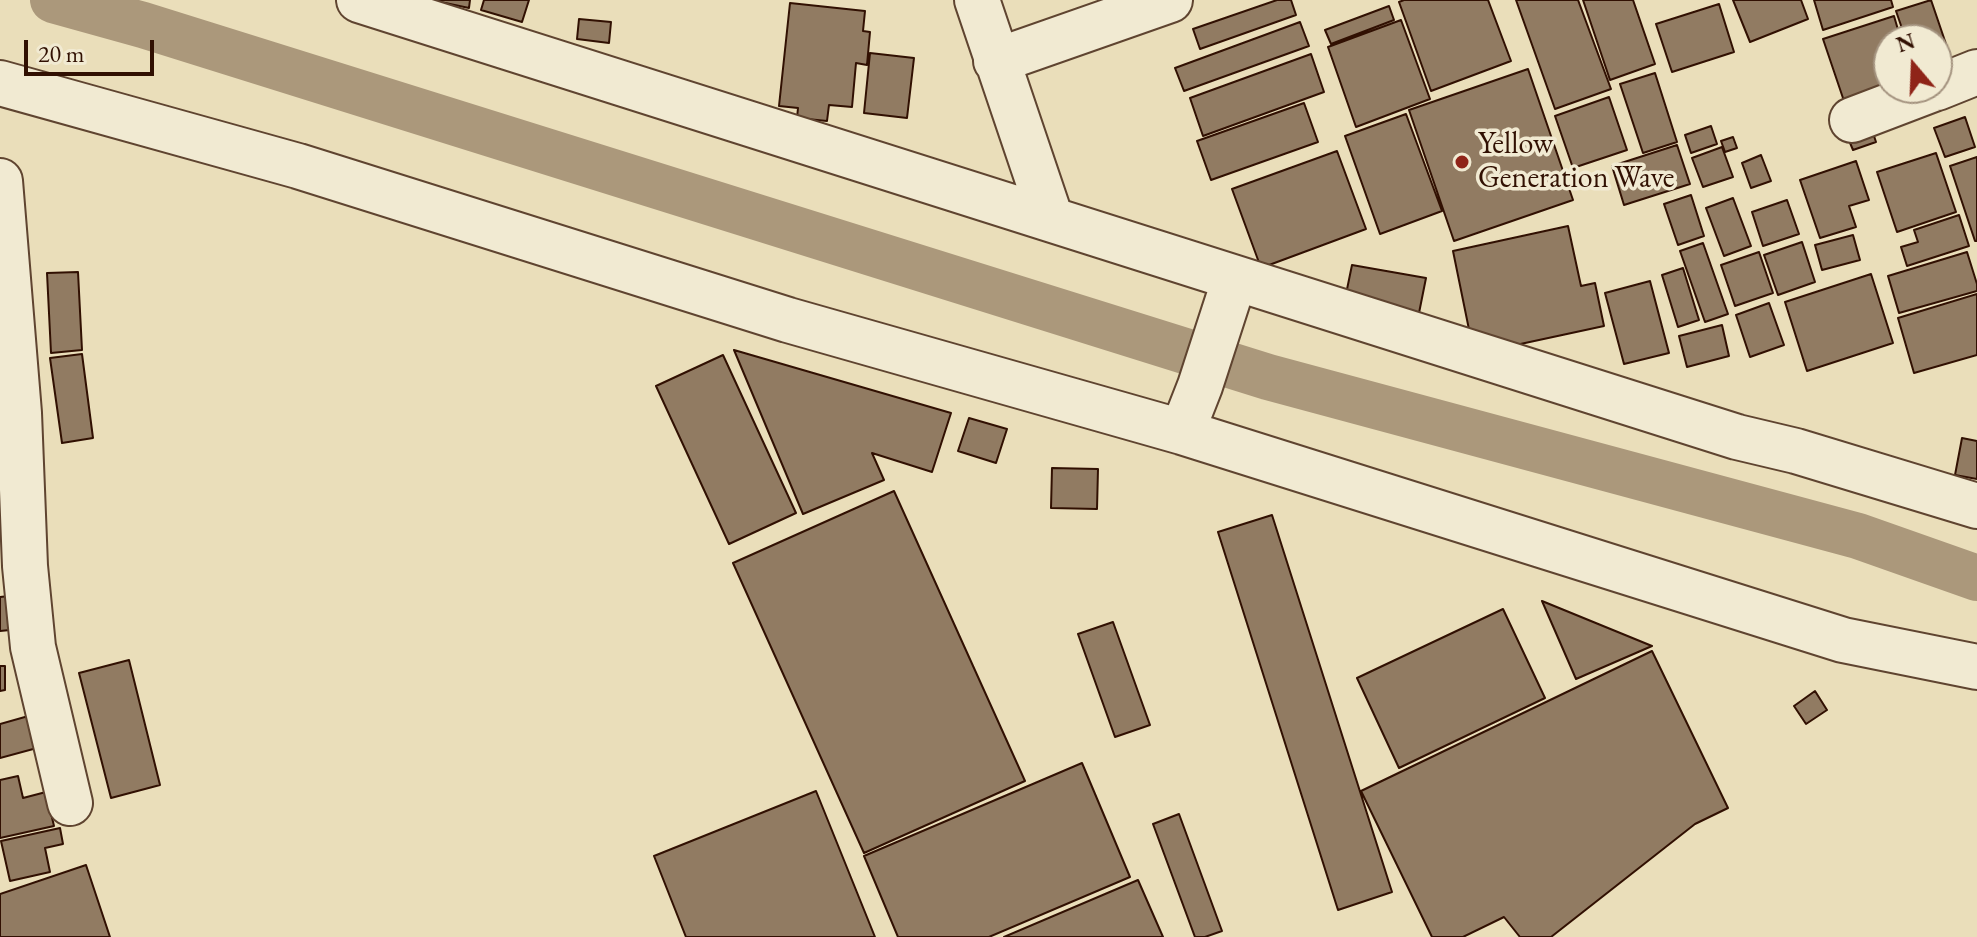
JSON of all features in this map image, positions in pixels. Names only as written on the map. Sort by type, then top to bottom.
[{"type":"street","points":[[359,0],[1051,219],[1231,290],[1737,437],[1796,451],[1977,506]]},
{"type":"street","points":[[977,0],[1051,219]]},
{"type":"street","points":[[996,61],[1170,0]]},
{"type":"street","points":[[1953,81],[1977,72]]},
{"type":"street","points":[[0,83],[298,166],[788,320],[1182,432],[1843,640],[1977,667]]},
{"type":"street","points":[[1852,120],[1894,104]]},
{"type":"street","points":[[0,181],[19,413],[25,566],[33,647],[70,803]]},
{"type":"street","points":[[1182,432],[1231,290]]},
{"type":"building","points":[[431,0],[470,0],[469,8]]},
{"type":"building","points":[[484,0],[529,0],[522,22],[481,10]]},
{"type":"building","points":[[1277,0],[1291,0],[1296,15],[1200,49],[1193,29]]},
{"type":"building","points":[[1488,0],[1511,61],[1431,91],[1399,2]]},
{"type":"building","points":[[1516,0],[1578,0],[1611,89],[1555,109]]},
{"type":"building","points":[[1583,0],[1633,0],[1655,64],[1610,80]]},
{"type":"building","points":[[1733,0],[1801,0],[1808,19],[1750,42]]},
{"type":"building","points":[[1814,0],[1891,0],[1893,7],[1823,30]]},
{"type":"building","points":[[1931,0],[1939,24],[1900,24],[1896,11]]},
{"type":"building","points":[[790,3],[865,11],[863,31],[870,32],[867,65],[856,63],[852,107],[829,105],[827,121],[797,118],[798,108],[779,106]]},
{"type":"building","points":[[1719,4],[1734,52],[1672,72],[1656,24]]},
{"type":"building","points":[[1389,6],[1394,20],[1331,44],[1325,30]]},
{"type":"building","points":[[1894,16],[1896,24],[1873,24],[1873,94],[1845,104],[1823,39]]},
{"type":"building","points":[[579,19],[611,22],[609,43],[577,39]]},
{"type":"building","points":[[1401,20],[1430,99],[1356,127],[1328,47]]},
{"type":"building","points":[[1300,22],[1309,46],[1184,91],[1175,68]]},
{"type":"building","points":[[870,53],[914,58],[907,118],[864,113]]},
{"type":"building","points":[[1311,54],[1324,92],[1203,136],[1190,98]]},
{"type":"building","points":[[1528,69],[1573,200],[1454,241],[1409,110]]},
{"type":"building","points":[[1655,73],[1677,142],[1643,153],[1620,84]]},
{"type":"building","points":[[1609,97],[1627,150],[1573,168],[1555,116]]},
{"type":"building","points":[[1304,103],[1318,142],[1211,180],[1197,141]]},
{"type":"building","points":[[1406,114],[1442,211],[1380,234],[1345,136]]},
{"type":"building","points":[[1965,117],[1975,147],[1945,157],[1934,128]]},
{"type":"building","points":[[1711,126],[1717,144],[1691,153],[1685,135]]},
{"type":"building","points":[[1872,130],[1876,142],[1853,150],[1848,138]]},
{"type":"building","points":[[1733,137],[1737,148],[1725,152],[1721,141]]},
{"type":"building","points":[[1677,145],[1690,184],[1624,205],[1612,166]]},
{"type":"building","points":[[1722,147],[1733,177],[1703,187],[1692,158]]},
{"type":"building","points":[[1337,151],[1366,229],[1261,268],[1232,189]]},
{"type":"building","points":[[1936,153],[1956,212],[1897,232],[1877,172]]},
{"type":"building","points":[[1761,155],[1771,181],[1751,188],[1742,163]]},
{"type":"building","points":[[1977,157],[1977,241],[1975,241],[1950,166]]},
{"type":"building","points":[[1856,161],[1869,200],[1849,206],[1856,227],[1820,238],[1800,180]]},
{"type":"building","points":[[1691,195],[1704,236],[1678,245],[1664,204]]},
{"type":"building","points":[[1733,198],[1751,246],[1724,256],[1706,208]]},
{"type":"building","points":[[1787,200],[1799,234],[1763,246],[1752,212]]},
{"type":"building","points":[[1959,215],[1969,246],[1907,266],[1901,247],[1918,242],[1914,230]]},
{"type":"building","points":[[1568,226],[1581,286],[1595,283],[1604,326],[1474,354],[1453,251]]},
{"type":"building","points":[[1853,235],[1860,260],[1822,270],[1815,245]]},
{"type":"building","points":[[1802,242],[1815,282],[1778,295],[1764,255]]},
{"type":"building","points":[[1703,243],[1728,314],[1705,322],[1680,251]]},
{"type":"building","points":[[1759,252],[1773,293],[1735,306],[1721,265]]},
{"type":"building","points":[[1967,252],[1977,291],[1899,313],[1888,276]]},
{"type":"building","points":[[1352,265],[1426,278],[1419,313],[1345,299]]},
{"type":"building","points":[[1683,268],[1699,320],[1678,327],[1662,275]]},
{"type":"building","points":[[78,272],[82,350],[51,353],[47,273]]},
{"type":"building","points":[[1871,274],[1893,343],[1807,371],[1785,302]]},
{"type":"building","points":[[1650,281],[1669,353],[1624,364],[1605,293]]},
{"type":"building","points":[[1977,294],[1977,355],[1914,373],[1898,318]]},
{"type":"building","points":[[1769,303],[1784,345],[1750,357],[1736,315]]},
{"type":"building","points":[[1722,325],[1729,356],[1687,367],[1679,336]]},
{"type":"building","points":[[734,350],[951,413],[932,472],[872,453],[884,480],[803,514]]},
{"type":"building","points":[[82,354],[93,438],[62,443],[50,358]]},
{"type":"building","points":[[723,355],[796,513],[729,544],[656,386]]},
{"type":"building","points":[[969,418],[1007,429],[996,463],[958,451]]},
{"type":"building","points":[[1962,438],[1977,441],[1977,479],[1955,475]]},
{"type":"building","points":[[1052,468],[1098,469],[1097,509],[1051,508]]},
{"type":"building","points":[[894,491],[1025,781],[864,853],[733,563]]},
{"type":"building","points":[[1272,515],[1392,892],[1338,910],[1218,532]]},
{"type":"building","points":[[9,596],[10,630],[0,631],[0,597]]},
{"type":"building","points":[[1542,601],[1652,646],[1576,679]]},
{"type":"building","points":[[1503,609],[1545,698],[1399,768],[1357,678]]},
{"type":"building","points":[[1113,622],[1150,725],[1115,737],[1078,634]]},
{"type":"building","points":[[1652,651],[1728,808],[1695,824],[1551,937],[1520,937],[1504,917],[1463,937],[1432,937],[1361,791]]},
{"type":"building","points":[[129,660],[160,785],[111,798],[79,673]]},
{"type":"building","points":[[0,666],[5,666],[5,690],[0,691]]},
{"type":"building","points":[[1815,691],[1827,710],[1806,724],[1794,706]]},
{"type":"building","points":[[39,713],[48,745],[0,758],[0,724]]},
{"type":"building","points":[[1082,763],[1130,877],[989,937],[898,937],[864,856]]},
{"type":"building","points":[[18,776],[23,798],[46,792],[54,826],[0,838],[0,780]]},
{"type":"building","points":[[816,791],[875,937],[686,937],[654,856]]},
{"type":"building","points":[[1179,814],[1222,931],[1205,937],[1195,937],[1153,824]]},
{"type":"building","points":[[60,828],[63,844],[45,848],[50,872],[10,881],[1,841]]},
{"type":"building","points":[[86,865],[110,937],[0,937],[0,894]]},
{"type":"building","points":[[1138,880],[1163,937],[1004,937]]},
{"type":"waterway","points":[[53,0],[143,25],[1268,377],[1858,536],[1977,578]]},
{"type":"place","name":"Yellow Generation Wave","points":[[1462,162]]}]
